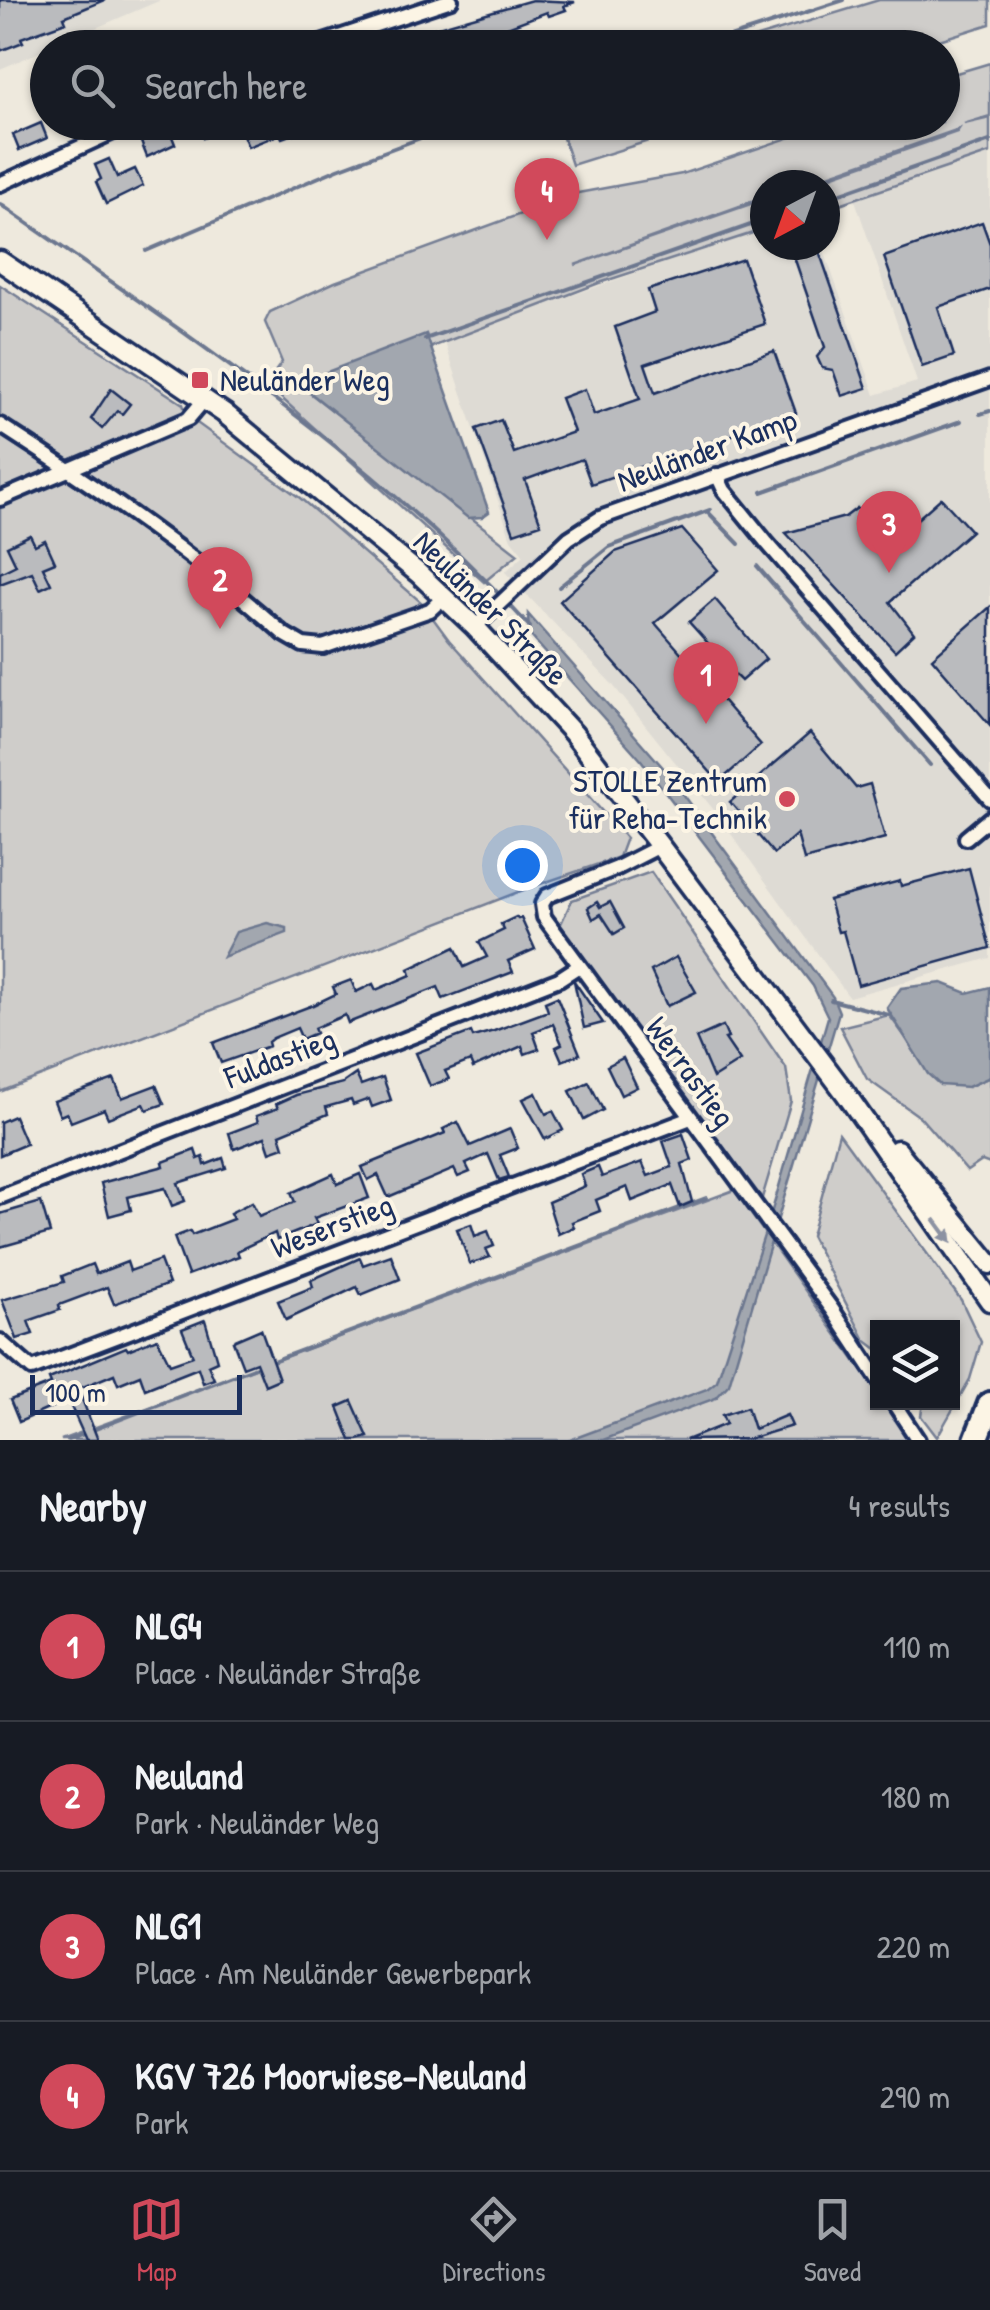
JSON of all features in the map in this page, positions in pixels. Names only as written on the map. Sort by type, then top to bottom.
[{"type":"highway","points":[[976,1440],[990,1404]]},
{"type":"main road","name":"Neuländer Straße","points":[[0,261],[206,399],[475,627],[572,733],[660,846],[833,1076],[990,1301]]},
{"type":"main road","name":"Neuländer Straße","points":[[846,1094],[990,1264]]},
{"type":"street","points":[[360,30],[451,0]]},
{"type":"street","points":[[0,184],[95,140]]},
{"type":"street","name":"Neuländer Kamp","points":[[475,627],[586,525],[990,379]]},
{"type":"street","points":[[0,499],[188,419],[206,399]]},
{"type":"street","points":[[0,425],[68,469],[303,646],[323,647],[376,630],[430,610],[444,597]]},
{"type":"street","points":[[717,475],[724,490],[767,543],[990,799]]},
{"type":"street","points":[[966,838],[990,818]]},
{"type":"street","name":"Werrastieg","points":[[660,846],[643,857],[552,894],[544,900],[542,913],[870,1368]]},
{"type":"street","name":"Fuldastieg","points":[[0,1197],[559,979],[579,966]]},
{"type":"street","name":"Weserstieg","points":[[0,1341],[32,1370],[692,1118]]},
{"type":"street","points":[[898,1410],[918,1440]]},
{"type":"shaded area","points":[[0,0],[161,0],[91,30],[30,30],[30,56],[0,69]]},
{"type":"shaded area","points":[[879,0],[990,0],[990,24],[960,33],[960,30],[780,30]]},
{"type":"shaded area","points":[[990,63],[990,116],[964,124],[990,118],[990,153],[840,204],[840,173],[934,140],[960,140],[960,72]]},
{"type":"shaded area","points":[[564,140],[652,140],[572,165]]},
{"type":"shaded area","points":[[782,140],[928,140],[840,171],[750,170],[750,202],[575,265],[750,204],[750,234],[599,283],[432,347],[305,379],[306,390],[518,554],[484,582],[266,384],[282,362],[265,322],[270,312],[335,282],[578,193],[682,174]]},
{"type":"shaded area","points":[[990,150],[990,958],[849,997],[713,809],[612,684],[505,572],[524,555],[511,539],[444,340],[750,233],[750,260],[827,260],[875,395],[917,382],[854,197]]},
{"type":"shaded area","points":[[0,285],[183,404],[181,418],[186,426],[197,423],[300,498],[421,602],[449,640],[626,838],[619,857],[526,889],[0,1092],[0,425],[65,467],[74,462],[0,418]]},
{"type":"shaded area","points":[[426,334],[489,512],[482,517],[468,518],[308,391],[306,380]]},
{"type":"shaded area","points":[[528,614],[667,772],[833,997],[839,1012],[729,1384],[716,1398],[603,1440],[570,1440],[707,1389],[717,1381],[828,1017],[813,986],[641,760],[529,634]]},
{"type":"shaded area","points":[[651,872],[786,1068],[791,1101],[762,1198],[558,930],[572,900]]},
{"type":"shaded area","points":[[267,923],[287,928],[287,933],[223,957],[236,932]]},
{"type":"shaded area","points":[[942,983],[967,993],[990,987],[990,1077],[968,1087],[940,1085],[928,1074],[887,1008],[901,988]]},
{"type":"shaded area","points":[[889,1015],[928,1074],[968,1087],[990,1077],[990,1164],[982,1161],[967,1171],[920,1117],[867,1079],[840,1027]]},
{"type":"shaded area","points":[[839,1133],[961,1300],[981,1342],[970,1379],[960,1397],[960,1320],[870,1320],[870,1344],[811,1236]]},
{"type":"shaded area","points":[[734,1190],[870,1382],[870,1410],[890,1410],[912,1440],[61,1440]]},
{"type":"shaded area","points":[[922,1410],[952,1410],[937,1437],[921,1416]]},
{"type":"building","points":[[0,0],[105,0],[64,17],[66,22],[30,30],[30,35],[21,38],[23,42],[0,51]]},
{"type":"building","points":[[532,0],[575,2],[564,6],[566,10],[549,16],[547,12],[499,30],[431,29]]},
{"type":"building","points":[[30,128],[30,140],[42,140],[19,150],[13,135]]},
{"type":"building","points":[[173,140],[175,144],[147,157],[141,142]]},
{"type":"building","points":[[245,140],[265,140],[248,147]]},
{"type":"building","points":[[109,159],[117,177],[135,169],[143,186],[106,204],[96,182],[101,179],[95,165]]},
{"type":"building","points":[[982,222],[990,244],[990,289],[938,307],[954,356],[922,367],[884,257]]},
{"type":"building","points":[[743,259],[765,324],[645,364],[655,393],[774,351],[796,413],[591,484],[582,459],[525,480],[541,524],[514,533],[476,429],[501,420],[514,453],[574,432],[561,398],[585,389],[594,415],[640,399],[615,327],[655,312],[648,290]]},
{"type":"building","points":[[795,260],[822,260],[867,388],[842,396],[833,370],[822,368],[817,357],[825,347]]},
{"type":"building","points":[[111,389],[130,404],[122,414],[117,411],[102,429],[91,419]]},
{"type":"building","points":[[941,498],[971,531],[890,602],[914,633],[895,651],[786,533],[845,517],[857,508],[889,544]]},
{"type":"building","points":[[682,529],[718,570],[655,623],[704,679],[724,661],[689,622],[715,599],[766,659],[741,681],[735,675],[715,692],[761,745],[719,782],[560,601],[615,552]]},
{"type":"building","points":[[30,535],[35,545],[45,540],[55,562],[43,567],[51,584],[40,589],[32,572],[0,584],[0,573],[16,565],[7,546]]},
{"type":"building","points":[[990,607],[990,725],[932,658]]},
{"type":"building","name":"STOLLE Zentrum für Reha-Technik","points":[[810,733],[856,788],[870,784],[885,838],[804,860],[797,834],[774,854],[730,802]]},
{"type":"building","points":[[969,868],[990,948],[858,985],[843,931],[838,932],[829,900]]},
{"type":"building","points":[[597,902],[600,907],[610,902],[624,928],[614,934],[601,914],[593,919],[588,908]]},
{"type":"building","points":[[521,918],[535,949],[508,961],[513,972],[443,999],[438,987],[348,1023],[345,1015],[314,1028],[316,1033],[302,1039],[297,1028],[273,1038],[269,1046],[221,1063],[213,1043],[313,1005],[336,994],[333,987],[351,980],[356,992],[373,984],[376,990],[411,975],[409,969],[455,947],[464,967],[487,957],[479,942],[504,930],[501,924]]},
{"type":"building","points":[[676,957],[696,992],[667,1006],[651,971]]},
{"type":"building","points":[[574,981],[603,1023],[584,1028]]},
{"type":"building","points":[[557,997],[580,1054],[562,1061],[556,1047],[562,1044],[553,1024],[533,1032],[539,1049],[525,1054],[522,1046],[473,1068],[470,1061],[445,1071],[449,1079],[430,1086],[416,1053],[471,1032],[473,1037],[548,1011],[545,1002]]},
{"type":"building","points":[[723,1026],[728,1038],[725,1039],[740,1061],[713,1078],[696,1038]]},
{"type":"building","points":[[623,1058],[637,1087],[621,1095],[607,1066]]},
{"type":"building","points":[[356,1074],[361,1085],[383,1077],[391,1100],[372,1107],[369,1099],[326,1107],[328,1114],[280,1134],[284,1147],[270,1152],[265,1137],[234,1149],[229,1133],[258,1122],[256,1116],[278,1108],[276,1104],[296,1095],[343,1083]]},
{"type":"building","points":[[114,1079],[122,1098],[156,1085],[164,1104],[147,1110],[144,1104],[108,1118],[104,1109],[71,1122],[67,1113],[60,1116],[54,1101]]},
{"type":"building","points":[[589,1082],[603,1110],[584,1120],[570,1091]]},
{"type":"building","points":[[536,1093],[546,1114],[553,1111],[563,1130],[545,1139],[523,1099]]},
{"type":"building","points":[[14,1116],[26,1144],[0,1155],[0,1122]]},
{"type":"building","points":[[458,1122],[470,1146],[510,1129],[518,1148],[500,1155],[509,1177],[499,1180],[488,1154],[466,1164],[470,1172],[458,1177],[454,1169],[388,1197],[378,1175],[368,1180],[362,1167],[445,1133],[443,1129]]},
{"type":"building","points":[[683,1134],[692,1160],[682,1164],[692,1202],[680,1207],[672,1185],[632,1201],[627,1187],[596,1200],[600,1211],[572,1222],[574,1227],[558,1234],[548,1202],[585,1186],[581,1174],[598,1167],[602,1177],[642,1162],[648,1176],[672,1167],[663,1141]]},
{"type":"building","points":[[195,1150],[205,1165],[223,1158],[226,1168],[178,1183],[185,1201],[172,1206],[165,1188],[128,1197],[131,1210],[109,1216],[101,1183],[164,1166],[163,1162]]},
{"type":"building","points":[[333,1174],[337,1184],[360,1174],[369,1198],[314,1218],[317,1224],[277,1240],[275,1233],[237,1251],[239,1256],[188,1275],[174,1237],[190,1231],[192,1235],[233,1219],[230,1213],[252,1202],[259,1216],[295,1202],[291,1193]]},
{"type":"building","points":[[41,1202],[50,1233],[0,1247],[0,1214]]},
{"type":"building","points":[[471,1224],[475,1236],[488,1231],[494,1246],[486,1249],[490,1257],[470,1264],[457,1229]]},
{"type":"building","points":[[391,1255],[400,1279],[361,1295],[357,1287],[286,1320],[278,1301],[313,1287],[311,1280],[360,1258],[363,1265]]},
{"type":"building","points":[[160,1260],[169,1284],[114,1304],[107,1287],[28,1321],[33,1334],[17,1339],[2,1300],[64,1282],[62,1276],[92,1264],[96,1274],[127,1262],[130,1271]]},
{"type":"building","points":[[205,1320],[217,1361],[208,1365],[214,1379],[203,1383],[198,1368],[145,1389],[140,1375],[118,1384],[114,1374],[78,1389],[98,1440],[86,1440],[68,1400],[19,1422],[10,1400],[126,1347],[128,1350],[157,1338],[170,1364],[193,1356],[182,1329]]},
{"type":"building","points":[[261,1329],[279,1379],[265,1385],[256,1362],[243,1367],[233,1341]]},
{"type":"building","points":[[352,1401],[368,1437],[358,1440],[351,1440],[338,1407]]},
{"type":"building","points":[[747,1407],[754,1429],[787,1415],[792,1426],[749,1439],[686,1440],[726,1424],[722,1415]]},
{"type":"waterway","points":[[752,30],[844,0]]},
{"type":"waterway","points":[[146,251],[415,140]]},
{"type":"waterway","points":[[840,194],[990,141]]},
{"type":"waterway","points":[[0,204],[209,350],[344,453],[409,508],[530,627]]},
{"type":"waterway","points":[[425,339],[750,225]]},
{"type":"waterway","points":[[980,414],[990,411]]},
{"type":"waterway","points":[[762,492],[961,421]]},
{"type":"waterway","points":[[559,587],[609,547],[710,510]]},
{"type":"waterway","points":[[708,512],[739,544]]},
{"type":"waterway","points":[[757,566],[930,765]]},
{"type":"waterway","points":[[831,1000],[889,1015]]},
{"type":"waterway","points":[[270,1362],[706,1198]]},
{"type":"waterway","points":[[93,1430],[261,1365]]},
{"type":"waterway","points":[[68,1440],[84,1434]]},
{"type":"place","name":"KGV 726 Moorwiese-Neuland","points":[[547,240]]},
{"type":"place","name":"Neuländer Weg","points":[[200,380]]},
{"type":"place","name":"NLG1","points":[[889,573]]},
{"type":"place","name":"Neuland","points":[[220,629]]},
{"type":"place","name":"NLG4","points":[[706,724]]},
{"type":"place","name":"STOLLE Zentrum für Reha-Technik","points":[[787,799]]}]
